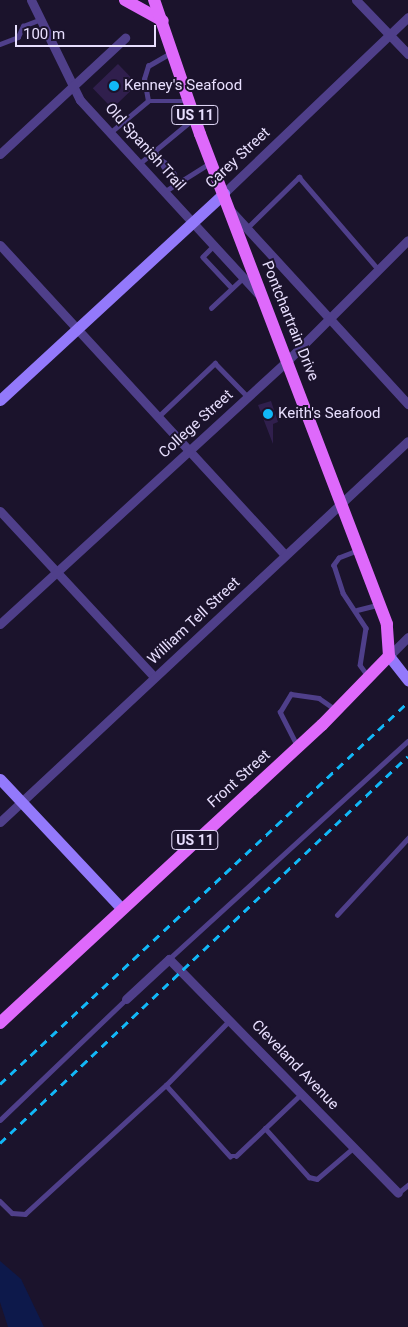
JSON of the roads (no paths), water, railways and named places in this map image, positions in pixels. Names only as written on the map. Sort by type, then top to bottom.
[{"type":"main road","points":[[125,0],[163,21]]},
{"type":"main road","name":"Pontchartrain Drive","points":[[154,0],[262,298],[289,359],[380,604],[387,624],[389,656]]},
{"type":"main road","name":"Front Street","points":[[0,1023],[337,711],[370,679],[389,656]]},
{"type":"street","name":"Old Spanish Trail","points":[[31,0],[72,87],[138,165],[262,298]]},
{"type":"street","points":[[356,0],[408,54]]},
{"type":"street","name":"Carey Street","points":[[0,400],[224,193],[408,17]]},
{"type":"street","points":[[0,154],[125,38]]},
{"type":"street","points":[[229,208],[408,404]]},
{"type":"street","name":"College Street","points":[[0,624],[289,359],[328,317],[408,240]]},
{"type":"street","points":[[0,244],[284,554]]},
{"type":"street","name":"William Tell Street","points":[[0,822],[284,554],[343,503],[408,441]]},
{"type":"street","points":[[0,511],[154,677]]},
{"type":"street","name":"Front Street","points":[[389,656],[408,637]]},
{"type":"street","points":[[389,656],[408,680]]},
{"type":"street","points":[[0,779],[122,909]]},
{"type":"street","points":[[126,999],[169,959]]},
{"type":"street","name":"Cleveland Avenue","points":[[169,959],[398,1193]]},
{"type":"lane","points":[[0,44],[18,36],[23,26],[39,20]]},
{"type":"lane","points":[[148,101],[144,79],[148,66],[173,51]]},
{"type":"lane","points":[[111,132],[148,101],[191,101]]},
{"type":"lane","points":[[138,165],[196,118]]},
{"type":"lane","points":[[155,151],[166,165]]},
{"type":"lane","points":[[163,192],[212,162]]},
{"type":"lane","points":[[174,173],[178,183]]},
{"type":"lane","points":[[169,175],[178,183]]},
{"type":"lane","points":[[247,228],[299,177],[378,269]]},
{"type":"lane","points":[[213,246],[203,258],[232,288]]},
{"type":"lane","points":[[211,308],[243,278]]},
{"type":"lane","points":[[159,416],[215,363],[247,396]]},
{"type":"lane","points":[[360,550],[338,558],[334,565],[342,593],[357,610],[366,636],[360,667],[370,679]]},
{"type":"lane","points":[[357,610],[380,604]]},
{"type":"lane","points":[[298,747],[280,712],[291,694],[319,698],[337,711]]},
{"type":"lane","points":[[169,959],[408,741]]},
{"type":"lane","points":[[337,915],[408,838]]},
{"type":"lane","points":[[0,1120],[126,999]]},
{"type":"lane","points":[[0,1201],[12,1213],[25,1214],[166,1085],[230,1020]]},
{"type":"lane","points":[[166,1085],[230,1156],[236,1156],[301,1094]]},
{"type":"lane","points":[[265,1128],[309,1176],[316,1179],[354,1148]]},
{"type":"lane","points":[[398,1193],[408,1185]]},
{"type":"railway","points":[[0,1084],[408,702]]},
{"type":"railway","points":[[0,1143],[408,756]]},
{"type":"place","name":"Kenney's Seafood","points":[[114,86]]},
{"type":"place","name":"Keith's Seafood","points":[[268,414]]}]
